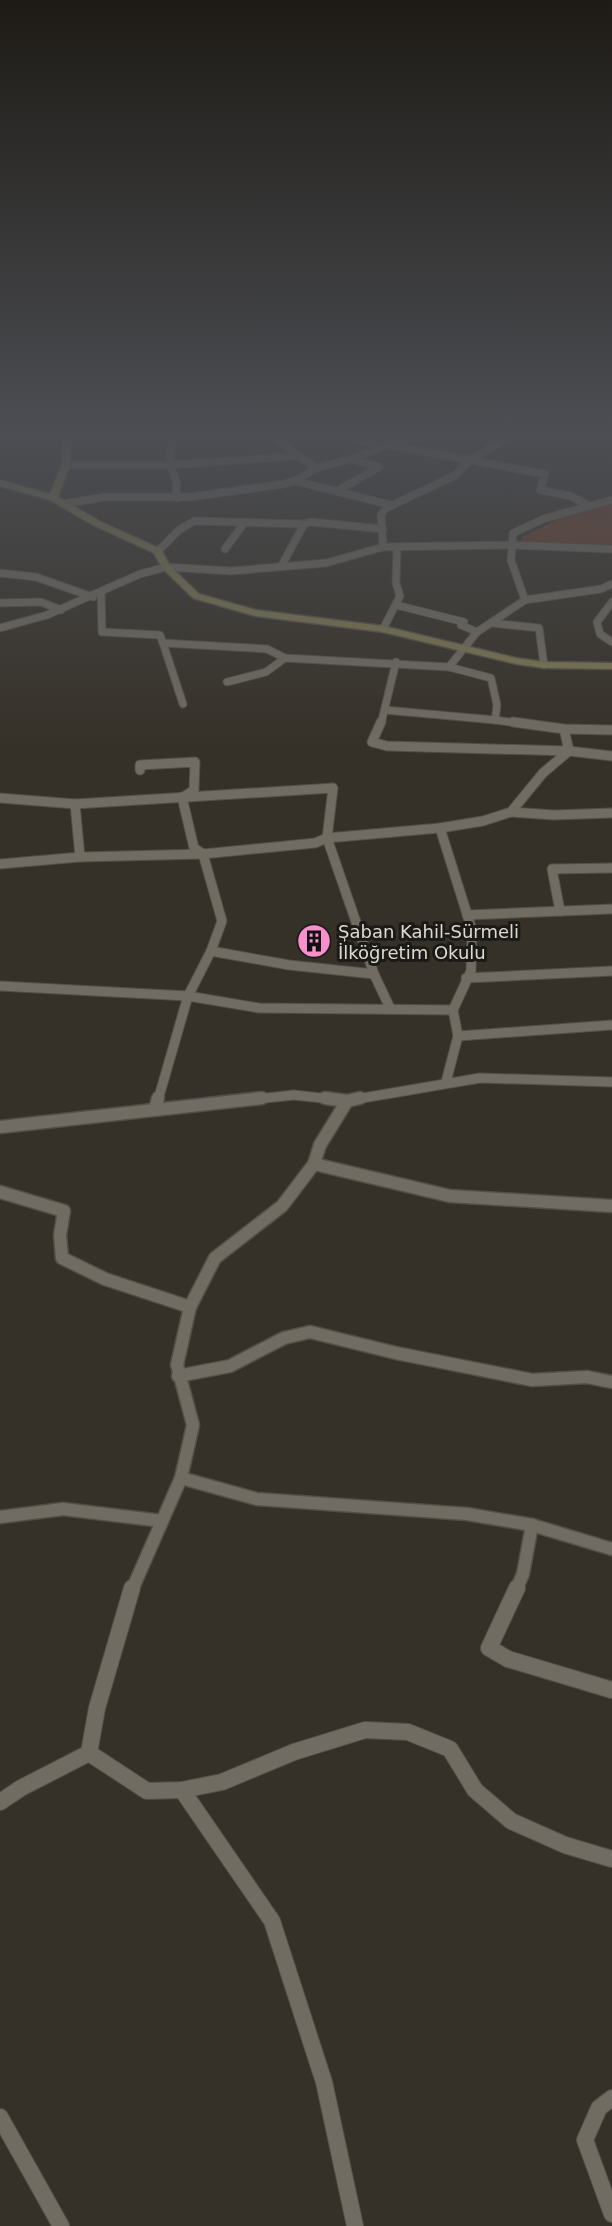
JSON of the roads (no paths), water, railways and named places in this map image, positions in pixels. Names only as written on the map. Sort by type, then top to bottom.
[{"type":"street","points":[[129,538],[158,551],[166,568],[196,596],[222,604],[279,618],[383,629],[544,665],[612,666]]},
{"type":"street","points":[[158,551],[171,538]]},
{"type":"street","points":[[225,549],[234,538]]},
{"type":"street","points":[[282,565],[297,538]]},
{"type":"street","points":[[383,538],[383,547]]},
{"type":"street","points":[[512,538],[512,574],[524,600]]},
{"type":"street","points":[[0,628],[61,610],[140,574],[166,568],[232,571],[326,563],[383,547],[510,545],[562,549],[612,548]]},
{"type":"street","points":[[383,629],[400,596],[396,583],[397,548]]},
{"type":"street","points":[[0,573],[26,573],[97,595]]},
{"type":"street","points":[[449,667],[477,632],[524,600],[601,589],[612,584]]},
{"type":"street","points":[[601,589],[612,592]]},
{"type":"street","points":[[97,595],[102,632],[160,635],[162,650],[176,677],[183,704]]},
{"type":"street","points":[[0,603],[41,602],[61,610]]},
{"type":"street","points":[[612,602],[597,622],[600,634],[612,642]]},
{"type":"street","points":[[396,606],[464,622],[461,625],[477,632]]},
{"type":"street","points":[[492,623],[539,628],[544,665]]},
{"type":"street","points":[[163,643],[267,649],[285,658],[449,667],[491,678],[497,705],[495,720]]},
{"type":"street","points":[[227,682],[264,674],[285,658]]},
{"type":"street","points":[[396,662],[385,710],[372,742],[387,746],[569,751],[612,756]]},
{"type":"street","points":[[385,710],[564,729],[612,730]]},
{"type":"street","points":[[564,729],[569,751]]},
{"type":"street","points":[[511,812],[543,773],[569,751]]},
{"type":"street","points":[[140,770],[140,765],[195,762],[194,790],[182,797]]},
{"type":"street","points":[[0,798],[75,804],[333,788],[327,838],[374,974],[390,1008]]},
{"type":"street","points":[[155,1109],[188,996],[211,951],[222,920],[203,854],[194,848],[182,797]]},
{"type":"street","points":[[75,804],[80,857]]},
{"type":"street","points":[[0,864],[80,857],[203,854],[315,843],[327,838],[440,828],[483,821],[511,812],[554,815],[612,813]]},
{"type":"street","points":[[440,828],[472,930],[471,971],[453,1010],[458,1037],[446,1082]]},
{"type":"street","points":[[559,911],[552,869],[612,868]]},
{"type":"street","points":[[467,915],[612,909]]},
{"type":"street","points":[[211,951],[289,965],[374,974]]},
{"type":"street","points":[[466,978],[612,971]]},
{"type":"street","points":[[0,986],[188,996],[259,1008],[453,1010]]},
{"type":"street","points":[[458,1037],[612,1025]]},
{"type":"street","points":[[0,1127],[294,1095],[347,1101],[480,1078],[612,1082]]},
{"type":"street","points":[[89,1753],[97,1708],[136,1575],[181,1478],[193,1424],[177,1365],[190,1307],[215,1258],[282,1206],[314,1164],[320,1145],[347,1101]]},
{"type":"street","points":[[314,1164],[450,1196],[612,1206]]},
{"type":"street","points":[[0,1192],[64,1211],[60,1235],[62,1258],[105,1279],[190,1307]]},
{"type":"street","points":[[178,1376],[230,1366],[284,1338],[310,1332],[396,1353],[511,1373],[532,1380],[587,1377],[612,1382]]},
{"type":"street","points":[[181,1478],[257,1499],[467,1514],[532,1525],[612,1549]]},
{"type":"street","points":[[0,1517],[63,1509],[162,1521]]},
{"type":"street","points":[[532,1525],[523,1574],[489,1648],[508,1659],[612,1690]]},
{"type":"street","points":[[89,1753],[148,1791],[182,1790],[222,1782],[294,1752],[365,1730],[408,1732],[450,1749],[475,1790],[511,1821],[565,1845],[612,1859]]},
{"type":"street","points":[[0,1802],[20,1788],[89,1753]]},
{"type":"street","points":[[182,1790],[272,1921],[324,2082],[355,2226]]},
{"type":"street","points":[[612,2098],[599,2108],[585,2140],[612,2214]]},
{"type":"street","points":[[0,2117],[56,2224]]},
{"type":"place","name":"Şaban Kahil-Sürmeli İlköğretim Okulu","points":[[314,941]]}]
